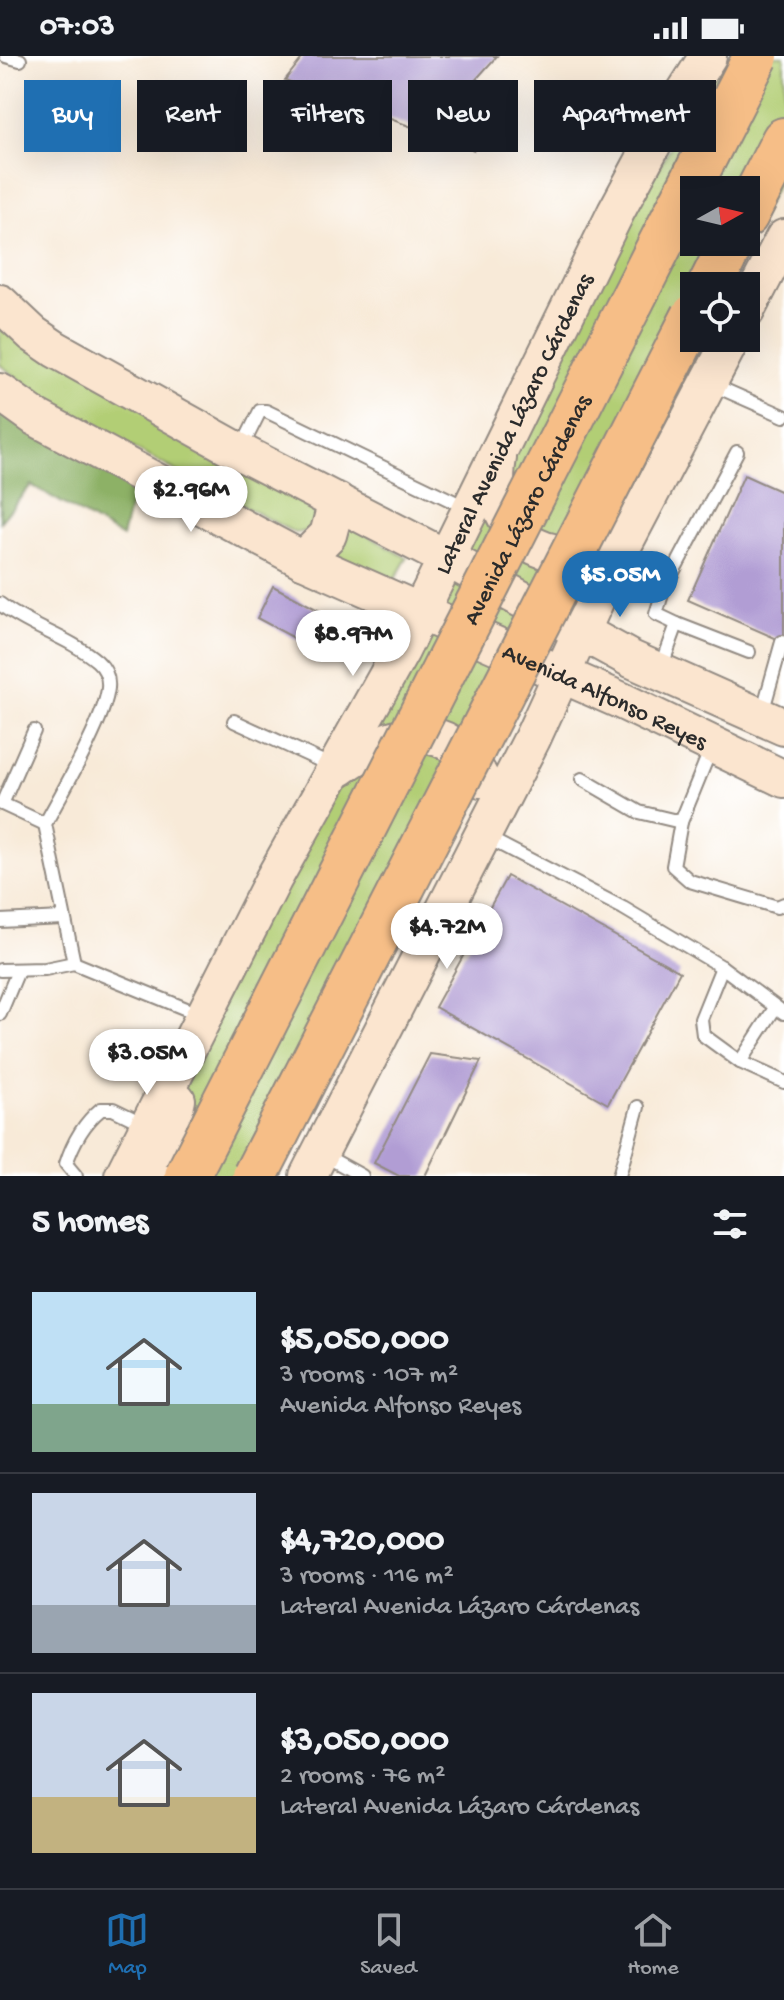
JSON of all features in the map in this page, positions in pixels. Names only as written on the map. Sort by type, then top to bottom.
[{"type":"highway","name":"Avenida Lázaro Cárdenas","points":[[187,1176],[756,56]]},
{"type":"highway","points":[[760,187],[784,140]]},
{"type":"highway","points":[[255,1176],[680,343]]},
{"type":"main road","name":"Lateral Avenida Lázaro Cárdenas","points":[[123,1176],[273,880],[339,769],[616,212],[657,136],[708,56]]},
{"type":"main road","points":[[760,289],[779,260]]},
{"type":"main road","name":"Avenida Alfonso Reyes","points":[[0,303],[33,334],[55,349],[240,452],[645,665],[773,722]]},
{"type":"main road","points":[[314,1164],[532,739],[604,582],[725,352]]},
{"type":"main road","name":"Avenida Alfonso Reyes","points":[[0,392],[35,417],[303,560],[622,701],[784,779]]},
{"type":"main road","points":[[501,445],[495,474],[498,504],[514,532],[533,544],[551,552],[584,552],[602,545],[641,513]]},
{"type":"main road","points":[[303,560],[328,535],[337,501]]},
{"type":"main road","points":[[604,582],[614,623],[645,665]]},
{"type":"main road","points":[[532,739],[569,711],[622,701]]},
{"type":"main road","points":[[339,769],[391,738],[409,734],[444,740],[471,762],[480,779],[487,827]]},
{"type":"main road","points":[[158,1176],[200,1025]]},
{"type":"lane","points":[[6,56],[20,60]]},
{"type":"lane","points":[[708,383],[784,416]]},
{"type":"lane","points":[[240,452],[255,418],[260,411],[266,411],[470,510]]},
{"type":"lane","points":[[737,452],[663,591],[656,614],[749,652]]},
{"type":"lane","points":[[0,604],[85,653],[103,667],[107,676],[107,695],[73,772],[45,824],[74,963]]},
{"type":"lane","points":[[645,665],[677,624]]},
{"type":"lane","points":[[773,722],[782,642]]},
{"type":"lane","points":[[234,721],[339,769]]},
{"type":"lane","points":[[34,731],[1,804],[45,824]]},
{"type":"lane","points":[[712,746],[681,822],[673,866],[690,881],[777,907],[784,904]]},
{"type":"lane","points":[[582,779],[639,812],[681,822]]},
{"type":"lane","points":[[487,827],[722,967],[780,1010],[740,1062]]},
{"type":"lane","points":[[0,921],[63,918]]},
{"type":"lane","points":[[0,970],[18,971],[74,963],[200,1025]]},
{"type":"lane","points":[[722,967],[701,1019],[703,1035],[740,1062],[784,1082]]},
{"type":"lane","points":[[0,1014],[18,971]]},
{"type":"lane","points":[[619,1176],[638,1107]]},
{"type":"lane","points":[[76,1176],[66,1164],[70,1152],[84,1127],[101,1109],[113,1109],[148,1126]]},
{"type":"lane","points":[[314,1164],[362,1176]]},
{"type":"green space","points":[[723,56],[784,56],[784,172],[760,216],[760,176],[680,176],[680,256],[738,256],[730,272],[680,272],[680,352],[687,352],[266,1176],[127,1176],[580,303],[667,152],[716,152],[716,80],[709,80]]},
{"type":"green space","points":[[0,323],[309,504],[315,516],[314,525],[307,531],[295,533],[68,414],[0,365]]},
{"type":"green space","points":[[0,412],[134,489],[122,537],[31,485],[0,522]]},
{"type":"green space","points":[[339,519],[407,558],[391,586],[325,551]]},
{"type":"building","points":[[304,56],[497,56],[475,80],[408,80],[408,126],[392,120],[392,80],[285,80]]},
{"type":"building","points":[[744,475],[784,493],[784,642],[688,600]]},
{"type":"building","points":[[273,586],[348,626],[331,658],[257,618]]},
{"type":"building","points":[[507,876],[680,972],[608,1104],[435,1007]]},
{"type":"building","points":[[430,1054],[481,1061],[425,1176],[399,1176],[374,1163]]}]
